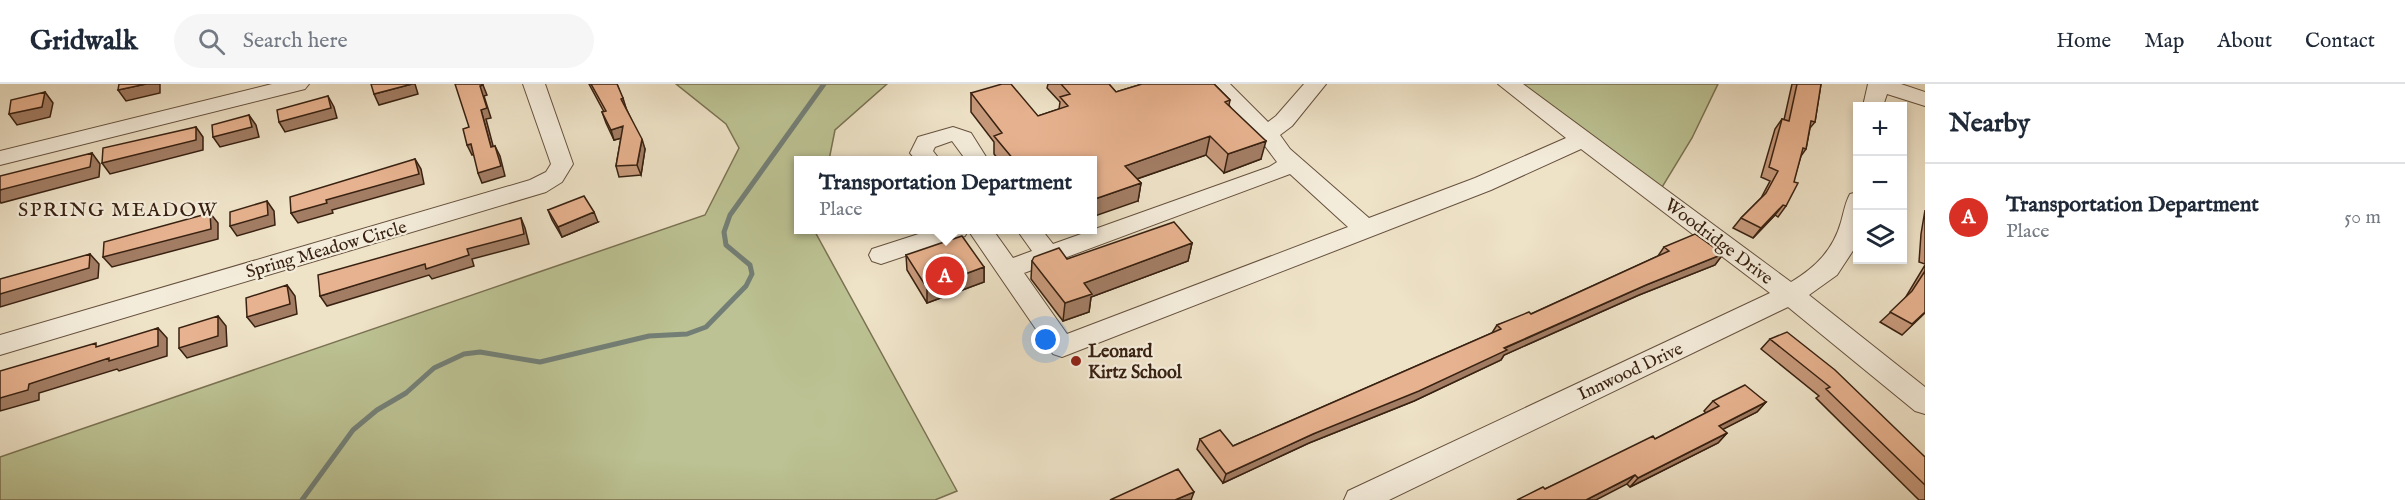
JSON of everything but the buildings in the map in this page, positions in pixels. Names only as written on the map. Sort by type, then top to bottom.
[{"type":"street","points":[[0,158],[298,84]]},
{"type":"street","name":"Spring Meadow Circle","points":[[0,345],[538,186],[554,177],[562,164],[534,84]]},
{"type":"street","points":[[1218,84],[1267,133],[1282,154],[1366,229]]},
{"type":"street","points":[[1267,133],[1284,121],[1315,84]]},
{"type":"street","name":"Woodridge Drive","points":[[1509,84],[1870,356],[1925,404]]},
{"type":"street","points":[[1874,102],[1879,84],[1925,99]]},
{"type":"street","points":[[924,156],[921,153],[926,142],[955,134],[967,140],[976,156]]},
{"type":"street","points":[[983,234],[1062,347],[1483,184],[1583,139]]},
{"type":"street","points":[[1008,269],[1277,172],[1293,162]]},
{"type":"street","name":"Innwood Drive","points":[[1359,500],[1816,280],[1841,254],[1850,237],[1855,210]]},
{"type":"street","points":[[881,255],[944,234]]},
{"type":"street","points":[[1032,234],[1048,255]]},
{"type":"green space","points":[[676,84],[887,84],[835,130],[830,156],[794,156],[794,234],[816,234],[957,491],[935,500],[0,500],[0,457],[705,215],[739,148],[726,124]]},
{"type":"green space","points":[[1519,84],[1718,84],[1692,138],[1661,189]]},
{"type":"waterway","points":[[302,500],[353,430],[377,410],[406,393],[434,368],[464,354],[480,352],[540,362],[649,336],[687,334],[706,327],[746,286],[752,274],[750,265],[726,245],[724,232],[730,215],[824,84]]},
{"type":"place","name":"Transportation Department","points":[[945,276]]},
{"type":"place","name":"Leonard Kirtz School","points":[[1076,361]]},
{"type":"district","name":"SPRING MEADOW","points":[[118,209]]}]
